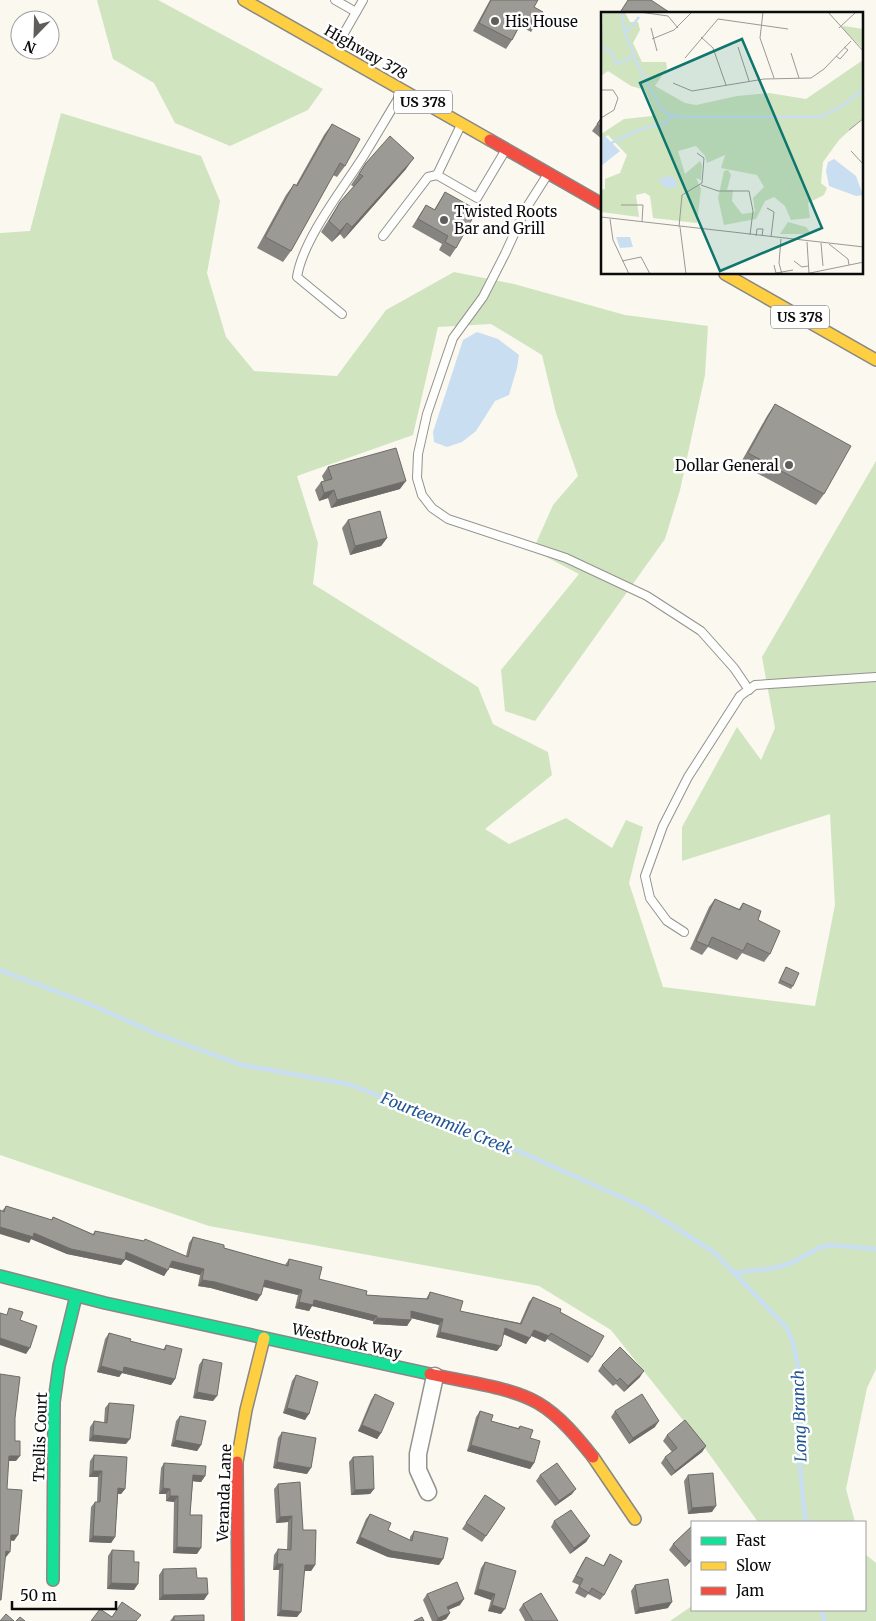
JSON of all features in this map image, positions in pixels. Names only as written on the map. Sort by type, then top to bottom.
[{"type":"street","name":"Highway 378","points":[[244,0],[601,203]]},
{"type":"street","name":"US 378","points":[[727,275],[876,360]]},
{"type":"street","name":"Westbrook Way","points":[[0,1276],[76,1296],[526,1397],[555,1415],[577,1438],[635,1519]]},
{"type":"street","name":"Trellis Court","points":[[53,1580],[54,1402],[59,1366],[76,1296]]},
{"type":"street","name":"Veranda Lane","points":[[238,1621],[237,1464],[246,1410],[264,1338]]},
{"type":"street","points":[[428,1492],[418,1470],[418,1454],[435,1376]]},
{"type":"lane","points":[[335,0],[356,12]]},
{"type":"lane","points":[[334,51],[363,0]]},
{"type":"lane","points":[[342,314],[297,278],[298,268],[331,204],[364,156],[403,90]]},
{"type":"lane","points":[[437,175],[462,123]]},
{"type":"lane","points":[[384,236],[428,177],[437,175],[477,198],[507,149]]},
{"type":"lane","points":[[548,173],[525,210],[483,297],[453,338],[427,414],[418,454],[417,478],[422,495],[432,508],[448,519],[566,558],[647,596],[700,632],[734,668],[749,690]]},
{"type":"lane","points":[[684,932],[667,921],[650,898],[645,876],[663,826],[688,777],[740,696],[755,685],[876,677]]},
{"type":"green space","points":[[97,0],[158,0],[323,89],[308,110],[230,146],[175,123],[154,83],[113,59]]},
{"type":"green space","points":[[61,113],[201,156],[220,201],[207,273],[226,337],[254,371],[337,376],[386,310],[454,272],[514,284],[625,315],[708,326],[705,375],[680,490],[665,539],[535,721],[505,711],[501,670],[579,574],[533,550],[553,505],[578,476],[556,413],[542,355],[491,324],[438,327],[413,435],[297,476],[318,543],[313,584],[478,687],[493,724],[548,752],[552,775],[485,829],[509,844],[566,818],[612,848],[626,820],[643,827],[629,883],[663,987],[815,1006],[835,905],[830,814],[682,861],[682,827],[737,727],[761,760],[775,728],[762,657],[876,461],[876,1369],[867,1388],[846,1489],[855,1521],[757,1521],[702,1444],[611,1330],[539,1286],[209,1226],[0,1155],[0,233],[30,231]]},
{"type":"green space","points":[[866,1555],[876,1563],[876,1621],[670,1621],[691,1607],[691,1611],[866,1611]]},
{"type":"water","points":[[477,332],[498,339],[519,355],[517,368],[509,395],[495,401],[476,431],[462,442],[447,447],[434,442],[433,432],[463,340]]},
{"type":"building","points":[[491,0],[538,0],[534,7],[543,12],[537,23],[524,17],[512,40],[479,23]]},
{"type":"building","points":[[628,0],[651,0],[669,12],[620,12]]},
{"type":"building","points":[[601,118],[601,127],[597,124]]},
{"type":"building","points":[[332,124],[360,139],[345,166],[340,163],[291,251],[265,237],[294,184],[297,186]]},
{"type":"building","points":[[390,136],[414,158],[352,227],[347,223],[340,231],[329,221],[340,202],[363,176],[359,174],[366,163]]},
{"type":"building","points":[[445,192],[477,210],[456,248],[445,242],[448,236],[418,219],[426,205],[435,210]]},
{"type":"building","points":[[775,404],[851,446],[824,494],[748,453]]},
{"type":"building","points":[[396,448],[406,481],[337,500],[334,490],[324,493],[321,482],[332,479],[328,467]]},
{"type":"building","points":[[380,511],[387,538],[355,546],[348,520]]},
{"type":"building","points":[[715,899],[740,910],[743,903],[761,911],[758,920],[780,931],[770,954],[747,943],[743,951],[712,937],[708,946],[696,941]]},
{"type":"building","points":[[786,967],[799,973],[793,986],[780,980]]},
{"type":"building","points":[[6,1206],[52,1220],[53,1217],[94,1235],[95,1231],[144,1241],[145,1239],[188,1257],[193,1237],[288,1266],[289,1259],[322,1267],[319,1279],[367,1291],[366,1295],[428,1299],[430,1292],[463,1301],[460,1311],[521,1324],[533,1297],[561,1309],[560,1312],[604,1336],[592,1357],[551,1333],[549,1336],[534,1330],[530,1338],[505,1328],[501,1346],[440,1332],[443,1319],[411,1311],[411,1320],[377,1318],[377,1316],[314,1300],[313,1305],[299,1302],[302,1290],[265,1280],[261,1295],[202,1280],[204,1269],[172,1261],[168,1270],[126,1252],[125,1260],[71,1249],[34,1233],[33,1237],[0,1227],[0,1210],[4,1212]]},
{"type":"building","points":[[9,1308],[23,1312],[20,1320],[37,1326],[30,1348],[0,1338],[0,1313],[7,1315]]},
{"type":"building","points":[[109,1333],[131,1339],[130,1341],[165,1350],[166,1345],[182,1349],[175,1379],[124,1367],[123,1372],[101,1366]]},
{"type":"building","points":[[620,1347],[644,1371],[628,1386],[620,1378],[617,1381],[602,1365]]},
{"type":"building","points":[[203,1359],[222,1363],[217,1396],[197,1392]]},
{"type":"building","points":[[0,1374],[20,1377],[15,1418],[15,1441],[20,1441],[20,1456],[9,1456],[7,1489],[22,1490],[18,1535],[11,1535],[10,1552],[6,1551],[1,1600],[0,1600]]},
{"type":"building","points":[[296,1375],[318,1382],[309,1414],[287,1408]]},
{"type":"building","points":[[375,1394],[394,1403],[381,1433],[362,1425]]},
{"type":"building","points":[[642,1394],[659,1421],[633,1438],[615,1411]]},
{"type":"building","points":[[109,1403],[134,1405],[130,1439],[93,1435],[94,1421],[107,1423]]},
{"type":"building","points":[[480,1411],[493,1415],[491,1421],[519,1429],[520,1426],[533,1430],[530,1438],[540,1441],[534,1463],[471,1445]]},
{"type":"building","points":[[180,1416],[206,1421],[201,1445],[175,1440]]},
{"type":"building","points":[[685,1420],[706,1446],[675,1471],[665,1457],[677,1448],[667,1435]]},
{"type":"building","points":[[282,1432],[316,1438],[311,1468],[277,1462]]},
{"type":"building","points":[[94,1455],[127,1457],[125,1489],[118,1488],[115,1537],[93,1536],[95,1502],[100,1502],[102,1471],[93,1471]]},
{"type":"building","points":[[373,1456],[374,1489],[355,1490],[353,1457]]},
{"type":"building","points":[[164,1463],[206,1466],[205,1476],[193,1475],[190,1515],[202,1515],[201,1548],[177,1547],[178,1496],[170,1496],[170,1489],[163,1488]]},
{"type":"building","points":[[557,1463],[576,1489],[559,1501],[540,1475]]},
{"type":"building","points":[[713,1473],[716,1506],[692,1508],[688,1475]]},
{"type":"building","points":[[300,1482],[303,1530],[316,1530],[315,1565],[305,1565],[301,1612],[281,1610],[283,1564],[277,1564],[278,1549],[291,1550],[292,1516],[280,1517],[278,1484]]},
{"type":"building","points":[[485,1495],[505,1508],[486,1536],[466,1523]]},
{"type":"building","points":[[571,1510],[590,1536],[574,1548],[554,1521]]},
{"type":"building","points":[[370,1514],[391,1523],[388,1530],[412,1541],[414,1531],[448,1538],[443,1559],[392,1551],[360,1537]]},
{"type":"building","points":[[691,1527],[691,1559],[689,1561],[673,1544]]},
{"type":"building","points":[[112,1550],[134,1551],[134,1562],[139,1562],[138,1584],[111,1583]]},
{"type":"building","points":[[610,1554],[622,1561],[604,1595],[592,1588],[589,1593],[579,1587],[583,1579],[576,1576],[586,1557],[604,1566]]},
{"type":"building","points":[[485,1562],[516,1571],[505,1609],[492,1605],[495,1594],[478,1589]]},
{"type":"building","points":[[196,1568],[197,1578],[207,1578],[208,1594],[163,1595],[163,1569]]},
{"type":"building","points":[[668,1579],[672,1602],[639,1608],[635,1585]]},
{"type":"building","points":[[457,1582],[464,1599],[447,1607],[450,1613],[438,1618],[427,1594]]},
{"type":"building","points":[[541,1593],[558,1621],[533,1621],[523,1604]]},
{"type":"building","points":[[122,1602],[141,1615],[136,1621],[91,1621],[100,1609],[112,1617]]},
{"type":"building","points":[[6,1614],[14,1621],[0,1621]]},
{"type":"building","points":[[204,1615],[204,1621],[174,1621],[174,1616]]},
{"type":"building","points":[[20,1617],[25,1621],[16,1621]]},
{"type":"building","points":[[422,1617],[424,1621],[414,1621]]},
{"type":"waterway","name":"Fourteenmile Creek","points":[[0,970],[87,1003],[157,1034],[242,1065],[348,1084],[501,1143],[645,1208],[715,1253],[787,1328],[794,1346],[799,1373],[798,1440],[806,1521]]},
{"type":"waterway","name":"Fourteenmile Creek","points":[[733,1273],[775,1268],[794,1262],[818,1248],[831,1245],[876,1249]]},
{"type":"waterway","name":"Long Branch","points":[[822,1611],[824,1621]]},
{"type":"traffic: fast","points":[[0,1276],[105,1303],[430,1374]]},
{"type":"traffic: fast","points":[[53,1580],[54,1402],[59,1366],[76,1296]]},
{"type":"traffic: slow","points":[[244,0],[490,140]]},
{"type":"traffic: slow","points":[[727,275],[876,360]]},
{"type":"traffic: slow","points":[[237,1462],[246,1410],[264,1338]]},
{"type":"traffic: slow","points":[[593,1457],[635,1519]]},
{"type":"traffic: jam","points":[[490,140],[601,203]]},
{"type":"traffic: jam","points":[[430,1374],[486,1385],[527,1397],[546,1408],[561,1421],[593,1457]]},
{"type":"traffic: jam","points":[[237,1462],[238,1621]]},
{"type":"place","name":"His House","points":[[495,21]]},
{"type":"place","name":"Twisted Roots Bar and Grill","points":[[444,220]]},
{"type":"place","name":"Dollar General","points":[[789,465]]}]
